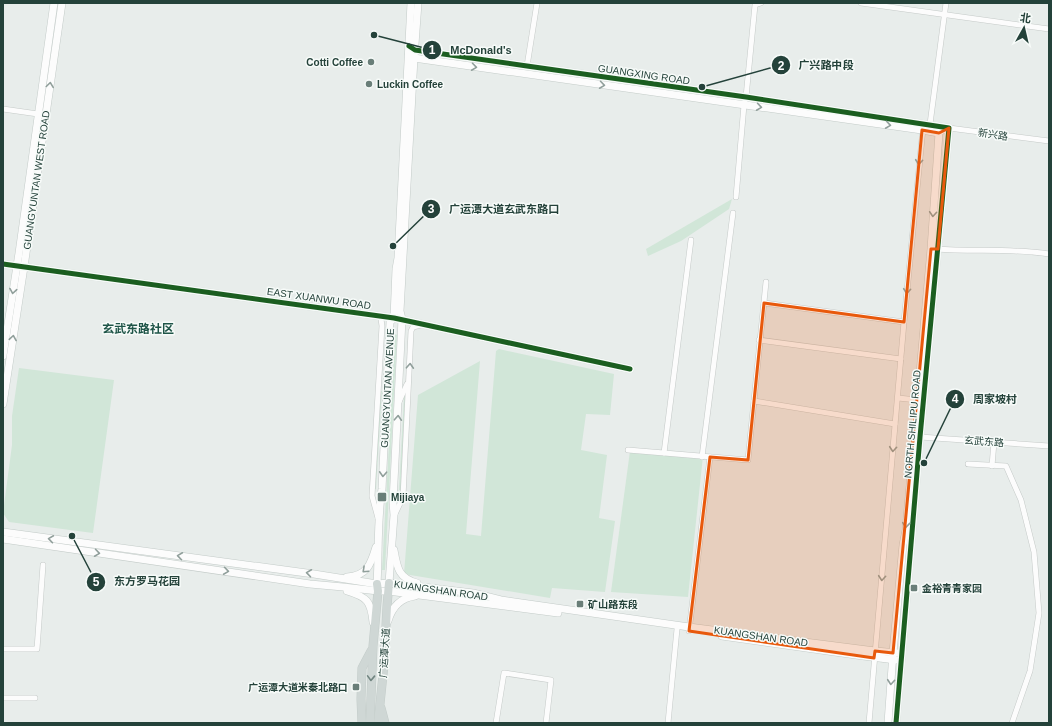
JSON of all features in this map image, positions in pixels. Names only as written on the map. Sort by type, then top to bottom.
[{"type":"main road","name":"广运潭大道","points":[[378,723],[384,665],[389,587]]},
{"type":"main road","name":"广运潭大道","points":[[370,723],[377,588]]},
{"type":"main road","points":[[362,723],[362,668],[373,646]]},
{"type":"main road","points":[[380,703],[385,723]]},
{"type":"street","name":"GUANGYUNTAN WEST ROAD","points":[[3,404],[38,114],[54,3]]},
{"type":"street","name":"GUANGYUNTAN WEST ROAD","points":[[3,356],[20,267],[62,3]]},
{"type":"street","name":"GUANGYUNTAN AVENUE","points":[[389,587],[393,538],[393,502],[399,403],[402,319],[400,311],[412,52],[411,3]]},
{"type":"street","name":"GUANGYUNTAN AVENUE","points":[[377,588],[378,539],[382,489],[390,322],[394,318],[412,52],[418,3]]},
{"type":"street","points":[[527,66],[537,3]]},
{"type":"street","points":[[736,197],[755,5],[761,3]]},
{"type":"street","points":[[861,3],[1049,29]]},
{"type":"street","points":[[868,723],[898,398],[900,360],[925,126],[946,3]]},
{"type":"street","name":"GUANGXING ROAD","points":[[412,52],[746,96],[925,126],[939,133]]},
{"type":"street","name":"GUANGXING ROAD","points":[[412,52],[744,105],[949,128]]},
{"type":"street","points":[[3,109],[38,114]]},
{"type":"street","points":[[939,133],[949,128]]},
{"type":"street","name":"新兴路","points":[[949,128],[1049,142]]},
{"type":"street","name":"NORTH SHILIPU ROAD","points":[[888,723],[917,400],[949,128]]},
{"type":"street","name":"NORTH SHILIPU ROAD","points":[[896,723],[934,249],[939,133]]},
{"type":"street","points":[[702,456],[733,213]]},
{"type":"street","points":[[664,453],[691,240]]},
{"type":"street","points":[[934,249],[1038,252],[1049,254]]},
{"type":"street","points":[[1038,252],[1049,250]]},
{"type":"street","name":"EAST XUANWU ROAD","points":[[3,264],[402,319],[630,369]]},
{"type":"street","points":[[628,450],[748,460],[766,282]]},
{"type":"street","points":[[764,303],[904,322]]},
{"type":"street","points":[[373,315],[381,319],[382,326],[372,496],[379,522]]},
{"type":"street","points":[[394,515],[403,498],[412,329],[417,325],[428,325]]},
{"type":"street","points":[[760,340],[900,360]]},
{"type":"street","points":[[399,403],[409,381]]},
{"type":"street","points":[[898,398],[917,400]]},
{"type":"street","points":[[754,401],[895,424]]},
{"type":"street","name":"玄武东路","points":[[920,437],[1049,446]]},
{"type":"street","points":[[992,466],[994,442]]},
{"type":"street","points":[[689,629],[710,457]]},
{"type":"street","points":[[968,464],[1006,466],[1020,500],[1034,552],[1038,613],[1030,671],[1012,723]]},
{"type":"street","name":"KUANGSHAN ROAD","points":[[3,532],[333,577],[377,588]]},
{"type":"street","points":[[393,538],[398,567],[402,576],[410,581],[434,588]]},
{"type":"street","name":"KUANGSHAN ROAD","points":[[3,539],[328,586],[434,588],[473,593],[501,600],[689,629],[902,657]]},
{"type":"street","points":[[333,577],[353,577],[365,571],[371,563],[378,539]]},
{"type":"street","points":[[3,649],[37,649],[43,565]]},
{"type":"street","points":[[328,586],[355,593],[365,599],[371,608],[374,633]]},
{"type":"street","name":"KUANGSHAN ROAD","points":[[389,587],[426,595],[677,629],[689,629]]},
{"type":"street","points":[[386,627],[392,611],[400,601],[411,597],[426,595]]},
{"type":"street","points":[[668,723],[677,629]]},
{"type":"street","points":[[496,723],[504,673],[552,680],[546,723]]},
{"type":"street","points":[[3,698],[35,698]]},
{"type":"highlighted area","points":[[949,128],[938,249],[931,249],[893,653],[875,651],[874,658],[689,631],[710,457],[748,460],[764,303],[904,322],[922,130],[939,133]]},
{"type":"green space","points":[[732,199],[729,209],[681,241],[648,256],[646,249]]},
{"type":"green space","points":[[395,334],[397,335],[385,570],[382,570]]},
{"type":"green space","points":[[499,349],[614,374],[610,415],[586,414],[581,450],[607,455],[599,518],[615,521],[605,592],[552,588],[550,598],[404,574],[418,395],[480,361],[466,534],[481,536],[496,351]]},
{"type":"green space","points":[[19,368],[114,380],[93,533],[9,522],[3,513],[12,445],[12,416]]},
{"type":"green space","points":[[379,391],[382,391],[376,489],[374,489]]},
{"type":"green space","points":[[404,396],[406,396],[401,490],[399,490]]},
{"type":"green space","points":[[630,451],[703,456],[688,597],[611,592]]},
{"type":"cycle path","points":[[409,46],[415,50],[746,97],[949,128],[920,437],[896,723]]},
{"type":"cycle path","points":[[3,264],[394,318],[630,369]]},
{"type":"place","name":"McDonald's","points":[[374,35]]},
{"type":"place","name":"Cotti Coffee","points":[[371,62]]},
{"type":"place","name":"Luckin Coffee","points":[[369,84]]},
{"type":"place","name":"广兴路中段","points":[[702,87]]},
{"type":"place","name":"广运潭大道玄武东路口","points":[[393,246]]},
{"type":"place","name":"周家坡村","points":[[924,463]]},
{"type":"place","name":"Mijiaya","points":[[382,497]]},
{"type":"place","name":"东方罗马花园","points":[[72,536]]},
{"type":"place","name":"金裕青青家园","points":[[914,588]]},
{"type":"place","name":"矿山路东段","points":[[580,604]]},
{"type":"place","name":"广运潭大道米秦北路口","points":[[356,687]]},
{"type":"district","name":"玄武东路社区","points":[[138,329]]}]
